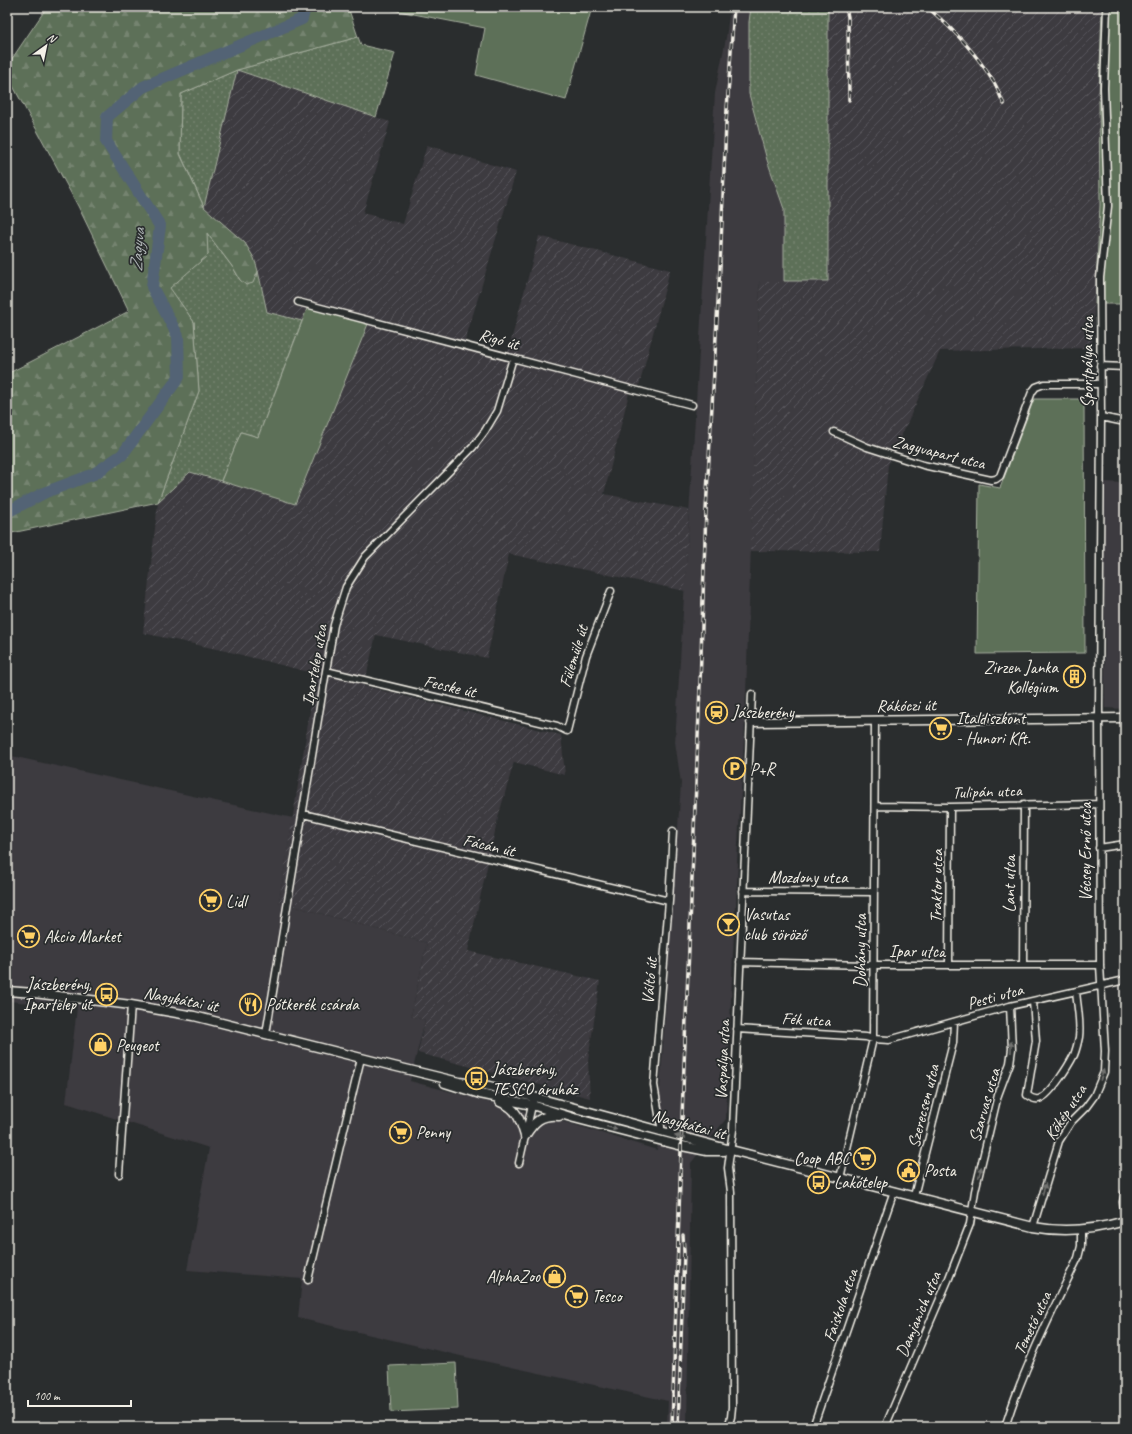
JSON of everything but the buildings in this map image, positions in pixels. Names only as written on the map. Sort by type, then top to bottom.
[{"type":"street","name":"Sportpálya utca","points":[[1099,718],[1101,417],[1100,278],[1108,206],[1104,88],[1107,7]]},
{"type":"street","name":"Rigó út","points":[[298,302],[692,405]]},
{"type":"street","name":"Ipartelep utca","points":[[266,1034],[334,625],[346,587],[365,557],[473,447],[485,431],[497,411],[513,358]]},
{"type":"street","points":[[1100,366],[1125,367]]},
{"type":"street","name":"Zagyvapart utca","points":[[834,432],[867,447],[923,465],[992,480],[1000,476],[1032,392],[1036,387],[1044,384],[1100,384]]},
{"type":"street","points":[[1101,417],[1125,422]]},
{"type":"street","name":"Fülemüle út","points":[[567,731],[586,656],[610,591]]},
{"type":"street","name":"Fecske út","points":[[326,671],[557,726],[567,731]]},
{"type":"street","name":"Vaspálya utca","points":[[728,1427],[732,1407],[731,1192],[728,1168],[733,1130],[752,694]]},
{"type":"street","name":"Vécsey Ernő utca","points":[[1099,718],[1101,986]]},
{"type":"street","name":"Rákóczi út","points":[[751,722],[1125,718]]},
{"type":"street","name":"Dohány utca","points":[[840,1178],[873,1039],[875,721]]},
{"type":"street","name":"Tulipán utca","points":[[875,806],[950,807],[1024,804],[1099,804]]},
{"type":"street","name":"Lant utca","points":[[1023,965],[1024,804]]},
{"type":"street","name":"Traktor utca","points":[[949,965],[950,807]]},
{"type":"street","name":"Fácán út","points":[[302,814],[669,901]]},
{"type":"street","name":"Váltó út","points":[[661,1132],[654,1084],[669,901],[673,831]]},
{"type":"street","points":[[1099,848],[1125,844]]},
{"type":"street","name":"Mozdony utca","points":[[743,891],[873,892]]},
{"type":"street","name":"Ipar utca","points":[[740,962],[949,965],[1100,965]]},
{"type":"street","name":"Pesti utca","points":[[873,1039],[889,1040],[1033,1000],[1125,980]]},
{"type":"street","name":"Kőkép utca","points":[[1033,1227],[1059,1141],[1071,1122],[1086,1107],[1094,1096],[1104,1072],[1106,1051],[1101,986]]},
{"type":"street","name":"Nagykátai út","points":[[7,991],[131,1005],[194,1016],[459,1082],[488,1086],[533,1101],[574,1118],[682,1146],[707,1151],[731,1150]]},
{"type":"street","points":[[1033,1000],[1036,1041],[1027,1095],[1030,1098],[1037,1100],[1042,1098],[1053,1088],[1074,1054],[1079,1036],[1076,991]]},
{"type":"street","points":[[119,1174],[131,1005]]},
{"type":"street","name":"Szarvas utca","points":[[972,1211],[975,1192],[998,1095],[1010,1063],[1012,1049],[1010,1006]]},
{"type":"street","name":"Szerecsen utca","points":[[914,1196],[953,1043],[954,1022]]},
{"type":"street","name":"Fék utca","points":[[737,1029],[866,1037],[873,1039]]},
{"type":"street","points":[[308,1280],[361,1058]]},
{"type":"street","name":"Nagykátai út","points":[[393,1066],[426,1078],[480,1094],[533,1101],[731,1150]]},
{"type":"street","points":[[480,1094],[507,1105],[516,1112],[525,1136]]},
{"type":"street","points":[[519,1163],[533,1101]]},
{"type":"street","points":[[525,1136],[532,1125],[540,1118],[552,1115],[574,1118]]},
{"type":"street","points":[[731,1150],[1049,1230],[1081,1230],[1125,1222],[1123,1202],[1125,1192]]},
{"type":"street","name":"Faiskola utca","points":[[813,1427],[894,1191]]},
{"type":"street","name":"Damjanich utca","points":[[885,1427],[949,1278],[970,1224],[972,1211]]},
{"type":"street","name":"Temető utca","points":[[1005,1427],[1033,1350],[1078,1258],[1081,1246],[1081,1230]]},
{"type":"shaded area","points":[[730,7],[751,7],[749,22],[749,94],[767,160],[784,209],[784,281],[760,281],[745,723],[737,862],[726,1119],[691,1163],[687,1427],[667,1427],[668,1401],[465,1357],[298,1318],[302,1279],[187,1270],[209,1148],[66,1103],[77,1007],[7,1001],[7,755],[293,818],[279,902],[427,943],[411,1016],[425,1020],[410,1081],[572,1124],[657,1150],[681,783],[675,742],[715,93],[726,38]]},
{"type":"shaded area","points":[[828,7],[1102,7],[1099,97],[1100,205],[1092,348],[940,351],[888,465],[880,552],[750,551],[760,281],[828,281]]},
{"type":"shaded area","points":[[237,70],[390,122],[363,213],[403,224],[427,145],[516,172],[465,341],[508,352],[539,236],[670,270],[639,386],[631,385],[604,494],[689,510],[685,591],[509,554],[487,658],[376,635],[364,686],[561,735],[565,775],[514,762],[499,814],[468,951],[600,981],[588,1061],[590,1098],[418,1053],[425,1020],[411,1016],[427,943],[279,902],[316,674],[230,652],[143,633],[158,502],[190,472],[295,503],[368,324],[308,306],[302,321],[267,312],[254,258],[245,243],[204,207]]},
{"type":"shaded area","points":[[1104,482],[1125,483],[1125,709],[1105,708]]},
{"type":"green space","points":[[47,7],[348,7],[358,37],[237,70],[181,94],[180,154],[204,207],[245,243],[254,258],[258,271],[253,283],[246,285],[240,280],[234,269],[207,233],[208,255],[170,288],[194,322],[199,391],[158,502],[7,534],[7,374],[129,311],[78,206],[7,75],[7,66]]},
{"type":"green space","points":[[378,7],[592,7],[566,100],[476,75],[485,28]]},
{"type":"green space","points":[[751,7],[828,7],[828,281],[784,281],[784,209],[767,160],[749,94],[749,22]]},
{"type":"green space","points":[[1102,7],[1125,7],[1125,304],[1095,304],[1100,205],[1099,97]]},
{"type":"green space","points":[[358,37],[361,45],[395,53],[376,117],[237,70]]},
{"type":"green space","points":[[237,70],[204,207],[180,153],[181,94]]},
{"type":"green space","points":[[206,232],[234,269],[240,280],[257,277],[258,271],[267,312],[302,321],[258,437],[241,432],[221,481],[190,472],[158,502],[199,391],[194,322],[169,288],[208,255]]},
{"type":"green space","points":[[308,306],[368,324],[295,504],[221,481],[241,432],[258,437]]},
{"type":"green space","points":[[1034,399],[1084,399],[1085,653],[977,654],[979,484],[1000,488]]},
{"type":"green space","points":[[456,1363],[458,1409],[391,1412],[389,1366]]},
{"type":"waterway","name":"Zagyva","points":[[7,512],[46,492],[94,474],[122,455],[179,377],[178,336],[152,287],[160,226],[106,141],[107,117],[143,87],[302,19],[305,7]]},
{"type":"railway","points":[[672,1427],[683,1089],[706,510],[720,267],[726,124],[734,7]]},
{"type":"railway","points":[[846,7],[848,17],[849,100]]},
{"type":"railway","points":[[927,7],[954,32],[979,61],[995,84],[1004,104]]},
{"type":"railway","points":[[678,1427],[684,1252],[683,1235]]},
{"type":"place","name":"Zirzen Janka Kollégium","points":[[1074,677]]},
{"type":"place","name":"Jászberény","points":[[717,712]]},
{"type":"place","name":"Italdiszkont - Hunori Kft.","points":[[940,728]]},
{"type":"place","name":"P+R","points":[[734,769]]},
{"type":"place","name":"Lidl","points":[[210,901]]},
{"type":"place","name":"Vasutas club söröző","points":[[729,924]]},
{"type":"place","name":"Akcio Market","points":[[29,936]]},
{"type":"place","name":"Jászberény, Ipartelep út","points":[[107,994]]},
{"type":"place","name":"Pótkerék csárda","points":[[250,1004]]},
{"type":"place","name":"Peugeot","points":[[100,1045]]},
{"type":"place","name":"Jászberény, TESCO áruház","points":[[477,1079]]},
{"type":"place","name":"Penny","points":[[400,1132]]},
{"type":"place","name":"Coop ABC","points":[[865,1158]]},
{"type":"place","name":"Posta","points":[[909,1170]]},
{"type":"place","name":"Lakótelep","points":[[818,1182]]},
{"type":"place","name":"AlphaZoo","points":[[555,1276]]},
{"type":"place","name":"Tesco","points":[[577,1296]]}]
